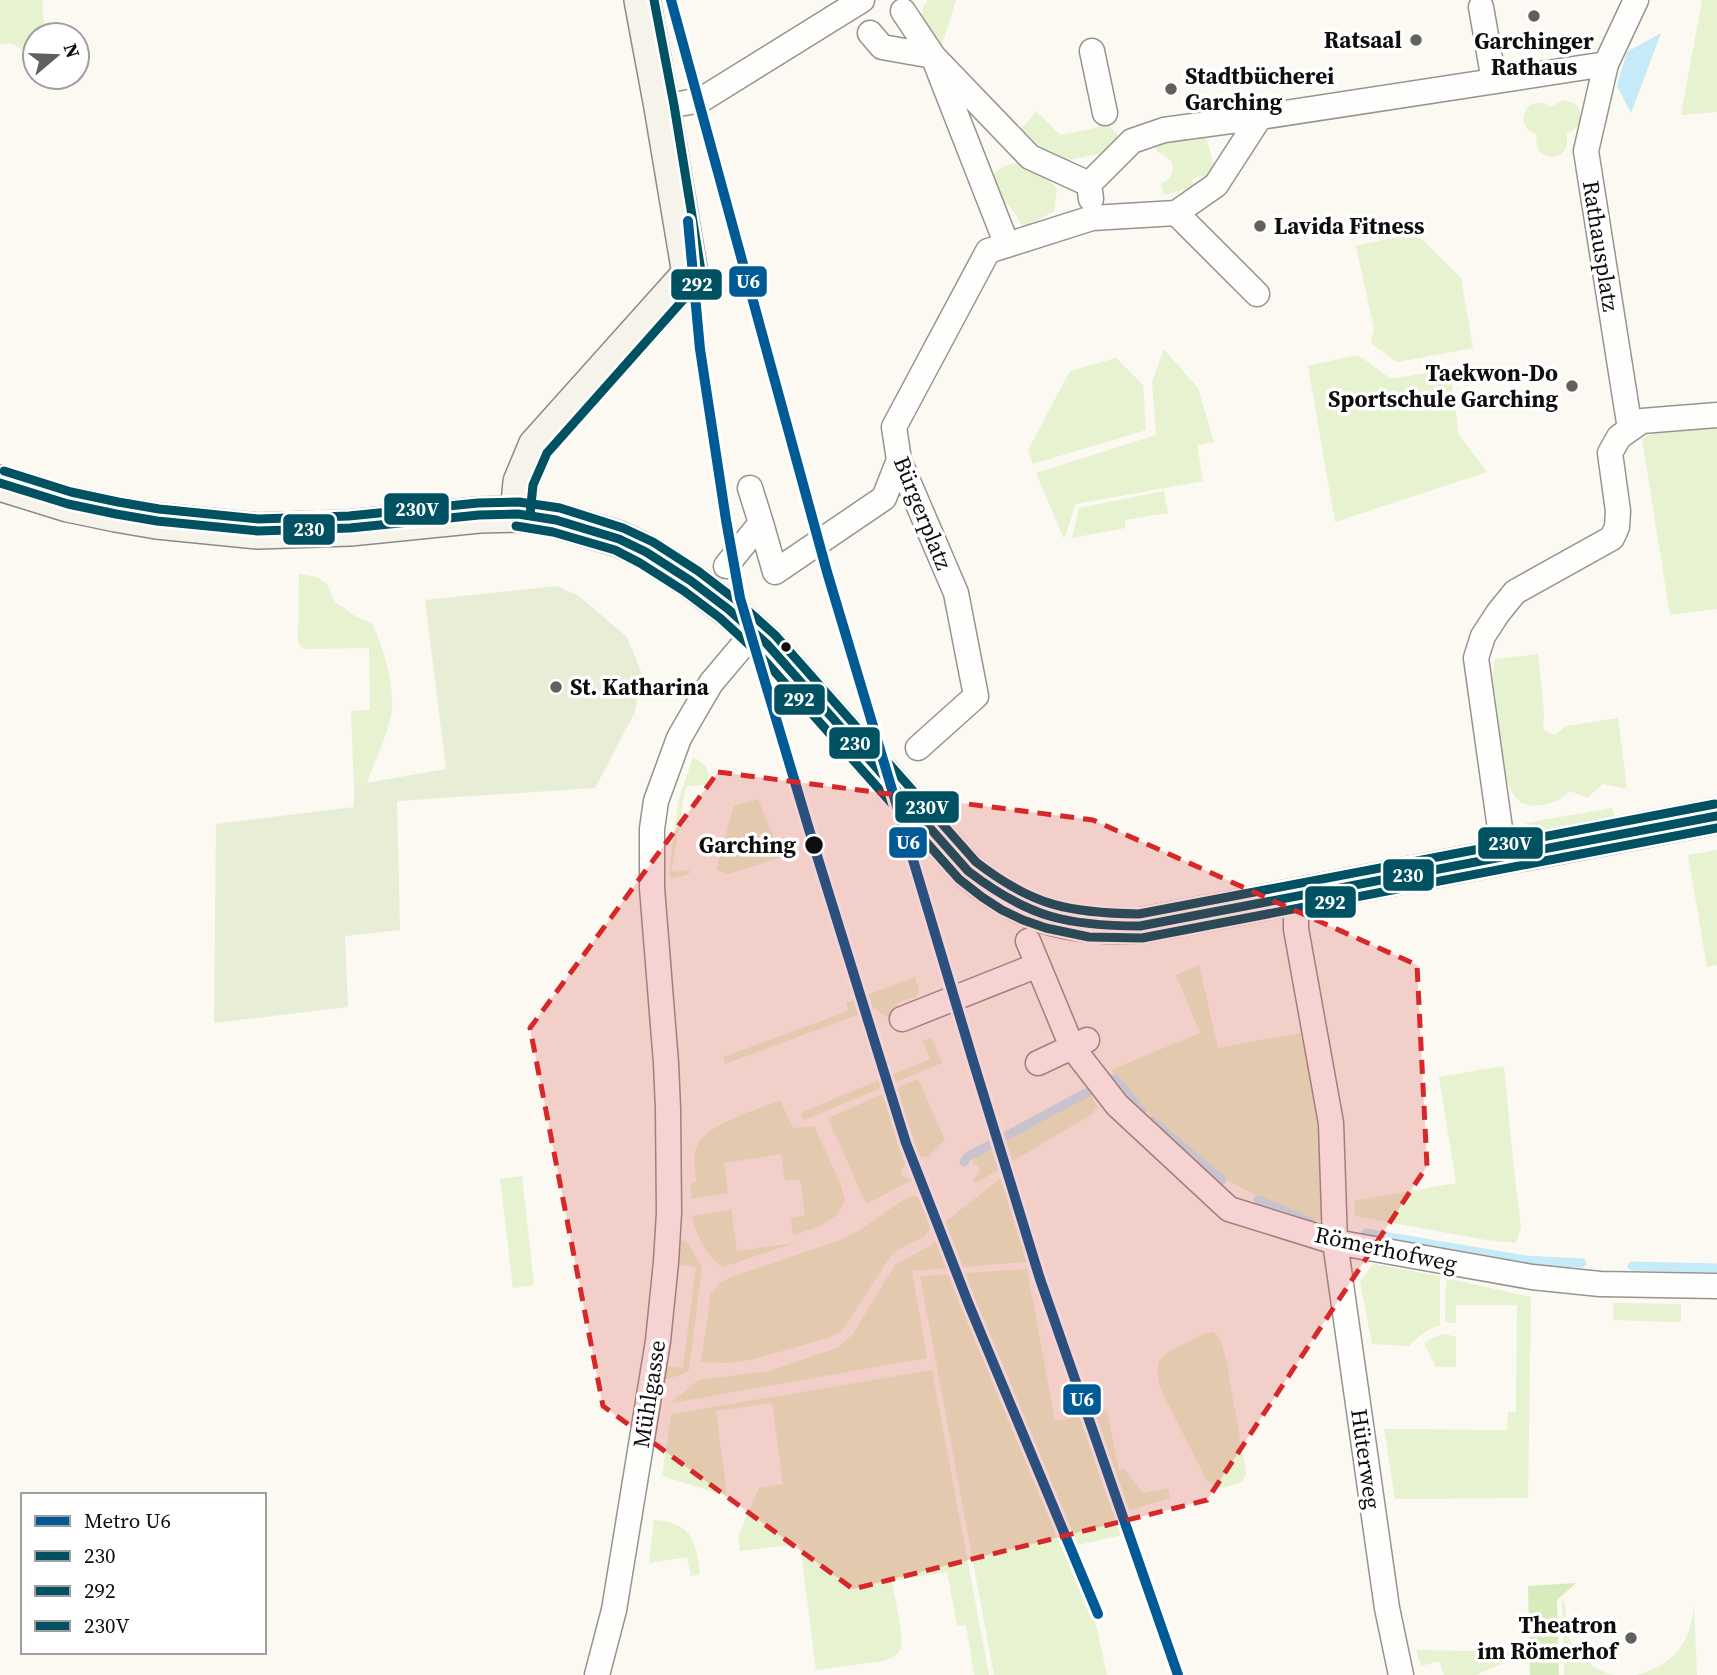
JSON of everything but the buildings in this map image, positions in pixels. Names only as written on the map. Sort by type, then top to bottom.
[{"type":"street","points":[[517,514],[521,482],[536,446],[690,274],[642,0]]},
{"type":"street","points":[[662,107],[701,100],[862,0]]},
{"type":"street","name":"Rathausplatz","points":[[1636,0],[1606,64],[1586,151],[1636,425]]},
{"type":"street","points":[[1481,7],[1488,82]]},
{"type":"street","points":[[903,10],[933,56],[1030,157],[1089,184]]},
{"type":"street","points":[[870,33],[882,47],[933,56]]},
{"type":"street","points":[[1092,51],[1118,127],[1089,184],[1092,218]]},
{"type":"street","points":[[933,56],[1007,245]]},
{"type":"street","points":[[1118,127],[1164,130],[1606,64]]},
{"type":"street","points":[[1257,294],[1175,213],[1216,185],[1260,117]]},
{"type":"street","name":"Bürgerplatz","points":[[918,748],[976,696],[956,593],[899,460],[894,427],[988,251],[1092,218],[1175,213]]},
{"type":"street","points":[[1504,857],[1476,658],[1483,636],[1515,592],[1612,538],[1618,527],[1618,511],[1611,453],[1619,437],[1636,425],[1717,415]]},
{"type":"street","points":[[750,488],[775,572],[884,498],[899,460]]},
{"type":"street","points":[[0,483],[68,504],[116,514],[258,531],[350,528],[479,515],[517,514],[556,520],[619,540],[646,552],[691,581],[767,644],[960,863],[989,889],[1028,910],[1064,922],[1098,926],[1140,926],[1717,816]]},
{"type":"street","points":[[726,565],[761,523]]},
{"type":"street","name":"Mühlgasse","points":[[597,1675],[614,1610],[658,1341],[666,1262],[669,1213],[668,1109],[652,888],[652,829],[656,801],[679,738],[694,712],[711,683],[754,632]]},
{"type":"street","name":"Hüterweg","points":[[1296,897],[1296,929],[1331,1123],[1335,1242],[1387,1608],[1401,1675]]},
{"type":"street","name":"Römerhofweg","points":[[1028,941],[1038,965],[1105,1090],[1137,1124],[1229,1209],[1335,1242],[1532,1277],[1600,1284],[1717,1286]]},
{"type":"street","points":[[902,1019],[1038,965]]},
{"type":"street","points":[[1038,1062],[1079,1044]]},
{"type":"highlighted area","points":[[718,772],[1093,820],[1417,965],[1427,1166],[1207,1500],[853,1589],[603,1406],[530,1028]]},
{"type":"green space","points":[[0,0],[42,0],[44,21],[21,21],[21,49],[13,44],[0,44]]},
{"type":"green space","points":[[928,0],[956,0],[942,45],[932,36],[923,18],[922,12]]},
{"type":"green space","points":[[1702,0],[1717,0],[1717,112],[1681,115]]},
{"type":"green space","points":[[1563,100],[1574,103],[1580,112],[1580,121],[1566,133],[1564,151],[1552,157],[1545,156],[1537,145],[1537,135],[1525,124],[1525,111],[1535,103],[1551,107]]},
{"type":"green space","points":[[1036,111],[1060,135],[1096,128],[1105,122],[1121,138],[1107,152],[1060,162],[1039,152],[1019,132]]},
{"type":"green space","points":[[1184,134],[1186,142],[1206,137],[1216,173],[1192,179],[1194,187],[1164,195],[1161,184],[1171,176],[1173,167],[1168,158],[1157,152],[1155,142]]},
{"type":"green space","points":[[1026,162],[1042,171],[1057,189],[1054,211],[1029,225],[1021,225],[1010,208],[994,196],[992,176],[1008,165]]},
{"type":"green space","points":[[1415,233],[1461,278],[1473,348],[1397,362],[1371,343],[1374,329],[1356,246]]},
{"type":"green space","points":[[1164,349],[1198,388],[1214,442],[1197,445],[1203,481],[1076,504],[1064,539],[1036,473],[1156,435],[1152,382]]},
{"type":"green space","points":[[1358,355],[1391,379],[1450,369],[1459,435],[1487,472],[1335,522],[1308,366]]},
{"type":"green space","points":[[1116,358],[1143,385],[1146,430],[1033,464],[1028,450],[1070,371]]},
{"type":"green space","points":[[1717,428],[1717,609],[1670,615],[1642,439],[1657,431]]},
{"type":"green space","points":[[1164,491],[1168,513],[1125,520],[1125,528],[1072,538],[1079,508]]},
{"type":"green space","points":[[299,574],[317,577],[327,584],[335,602],[355,616],[372,623],[381,644],[391,684],[392,709],[367,783],[354,785],[351,711],[370,710],[369,648],[303,649],[298,642]]},
{"type":"green space","points":[[557,586],[579,596],[627,637],[642,674],[635,712],[595,788],[397,801],[400,930],[345,936],[348,1007],[214,1023],[216,824],[354,807],[354,785],[446,769],[425,600]]},
{"type":"green space","points":[[1538,654],[1545,731],[1555,735],[1566,726],[1618,718],[1627,789],[1603,784],[1587,798],[1570,791],[1557,801],[1541,805],[1528,805],[1519,801],[1512,793],[1503,758],[1493,676],[1495,659]]},
{"type":"green space","points":[[693,757],[706,768],[708,784],[686,787],[671,872],[690,870],[689,874],[671,879],[669,873],[678,802]]},
{"type":"green space","points":[[758,799],[782,857],[728,874],[716,870],[734,806]]},
{"type":"green space","points":[[1612,808],[1615,817],[1550,829],[1539,830],[1525,823]]},
{"type":"green space","points":[[1717,850],[1717,965],[1707,967],[1688,855]]},
{"type":"green space","points":[[1199,965],[1218,1048],[1305,1032],[1322,1131],[1325,1222],[1311,1220],[1223,1178],[1154,1119],[1111,1070],[1200,1033],[1176,975]]},
{"type":"green space","points":[[915,977],[919,990],[917,996],[897,1003],[898,1009],[891,1017],[880,1013],[876,1008],[725,1064],[723,1057],[848,1011],[846,1003]]},
{"type":"green space","points":[[931,1037],[942,1063],[804,1120],[800,1113],[930,1059],[923,1041]]},
{"type":"green space","points":[[1504,1066],[1521,1227],[1516,1243],[1355,1216],[1354,1201],[1456,1183],[1439,1077]]},
{"type":"green space","points":[[918,1079],[945,1140],[928,1157],[914,1158],[904,1165],[901,1174],[905,1178],[914,1179],[866,1204],[828,1118]]},
{"type":"green space","points":[[1090,1092],[1097,1107],[1092,1114],[976,1183],[973,1180],[980,1171],[979,1166],[972,1163],[978,1153]]},
{"type":"green space","points":[[780,1100],[793,1128],[814,1126],[841,1185],[845,1201],[836,1216],[820,1226],[793,1235],[791,1218],[805,1215],[800,1179],[785,1181],[781,1154],[724,1163],[728,1193],[691,1199],[690,1184],[696,1182],[695,1152],[704,1136],[724,1123]]},
{"type":"green space","points":[[522,1176],[534,1285],[513,1288],[500,1179]]},
{"type":"green space","points":[[1000,1179],[1020,1191],[1036,1261],[912,1271],[927,1358],[671,1403],[698,1380],[770,1371],[839,1347],[852,1335],[895,1265],[933,1244],[946,1221]]},
{"type":"green space","points":[[914,1196],[925,1199],[931,1206],[934,1214],[932,1226],[924,1237],[899,1249],[890,1257],[842,1331],[828,1338],[751,1360],[701,1362],[711,1293],[721,1282],[840,1240]]},
{"type":"green space","points":[[731,1209],[737,1251],[795,1243],[723,1267],[703,1244],[692,1216]]},
{"type":"green space","points":[[677,1239],[686,1241],[702,1267],[689,1370],[659,1382],[661,1366],[683,1368],[696,1267],[674,1264]]},
{"type":"green space","points":[[1373,1264],[1440,1276],[1440,1325],[1423,1333],[1409,1346],[1372,1344],[1360,1281]]},
{"type":"green space","points":[[1027,1269],[1055,1421],[1107,1412],[1119,1470],[1124,1469],[1143,1493],[1168,1488],[1170,1498],[1127,1511],[1131,1533],[1078,1545],[1107,1675],[994,1675],[920,1276]]},
{"type":"green space","points":[[1446,1278],[1531,1297],[1528,1498],[1395,1499],[1384,1429],[1507,1430],[1508,1412],[1516,1412],[1517,1305],[1456,1305],[1456,1323],[1445,1322]]},
{"type":"green space","points":[[1614,1303],[1681,1304],[1681,1322],[1613,1320]]},
{"type":"green space","points":[[1214,1332],[1222,1344],[1227,1364],[1246,1473],[1243,1481],[1222,1487],[1213,1485],[1205,1477],[1165,1398],[1157,1372],[1159,1361],[1169,1352],[1203,1334]]},
{"type":"green space","points":[[1445,1334],[1456,1337],[1456,1367],[1436,1367],[1424,1343]]},
{"type":"green space","points":[[932,1370],[989,1675],[974,1675],[966,1625],[957,1626],[947,1572],[892,1581],[902,1636],[901,1648],[896,1655],[883,1661],[816,1670],[800,1544],[740,1551],[738,1537],[759,1488],[783,1484],[772,1403],[716,1411],[727,1496],[662,1476],[671,1414]]},
{"type":"green space","points":[[654,1520],[677,1525],[690,1535],[700,1574],[691,1576],[687,1557],[649,1563]]},
{"type":"green space","points":[[1576,1583],[1557,1600],[1559,1675],[1530,1675],[1528,1586]]},
{"type":"green space","points":[[1562,1600],[1565,1603],[1568,1634],[1576,1650],[1589,1664],[1614,1675],[1564,1675]]},
{"type":"green space","points":[[1694,1606],[1697,1675],[1636,1675],[1661,1665],[1678,1651],[1689,1631]]},
{"type":"green space","points":[[1416,1650],[1529,1652],[1476,1675],[1444,1675],[1439,1661],[1421,1666]]},
{"type":"water","points":[[1661,33],[1631,113],[1617,86],[1627,52]]},
{"type":"waterway","points":[[1112,1079],[1115,1079],[1142,1111]]},
{"type":"waterway","points":[[964,1162],[967,1157],[1095,1088]]},
{"type":"waterway","points":[[1152,1121],[1222,1180]]},
{"type":"waterway","points":[[1258,1200],[1310,1222]]},
{"type":"waterway","points":[[1366,1233],[1525,1260],[1582,1263]]},
{"type":"waterway","points":[[1632,1266],[1717,1268]]},
{"type":"metro line","name":"U6","points":[[671,0],[827,572],[974,1064],[1040,1279],[1178,1675]]},
{"type":"metro line","name":"U6","points":[[688,221],[700,349],[740,598],[906,1143],[969,1305],[1098,1614]]},
{"type":"transit line","name":"292","points":[[530,515],[533,485],[547,453],[702,277],[654,0]]},
{"type":"transit line","name":"230V","points":[[4,471],[71,492],[118,502],[258,519],[349,516],[478,503],[519,502],[560,508],[623,528],[653,542],[698,571],[775,635],[976,862],[996,877],[1034,898],[1072,909],[1139,914],[1715,804]]},
{"type":"transit line","name":"230","points":[[0,483],[68,504],[116,514],[258,531],[350,528],[479,515],[518,514],[556,520],[619,539],[646,552],[691,581],[767,644],[968,871],[1029,909],[1069,921],[1140,926],[1717,816]]},
{"type":"transit line","name":"292","points":[[516,526],[553,532],[615,550],[684,591],[720,618],[758,653],[959,879],[1002,910],[1046,928],[1089,937],[1142,938],[1717,828]]},
{"type":"place","name":"Garchinger Rathaus","points":[[1534,16]]},
{"type":"place","name":"Ratsaal","points":[[1416,40]]},
{"type":"place","name":"Stadtbücherei Garching","points":[[1171,89]]},
{"type":"place","name":"Lavida Fitness","points":[[1260,226]]},
{"type":"place","name":"Taekwon-Do Sportschule Garching","points":[[1572,386]]},
{"type":"place","name":"St. Katharina","points":[[556,687]]},
{"type":"place","name":"Garching","points":[[814,845]]},
{"type":"place","name":"Theatron im Römerhof","points":[[1631,1638]]}]
